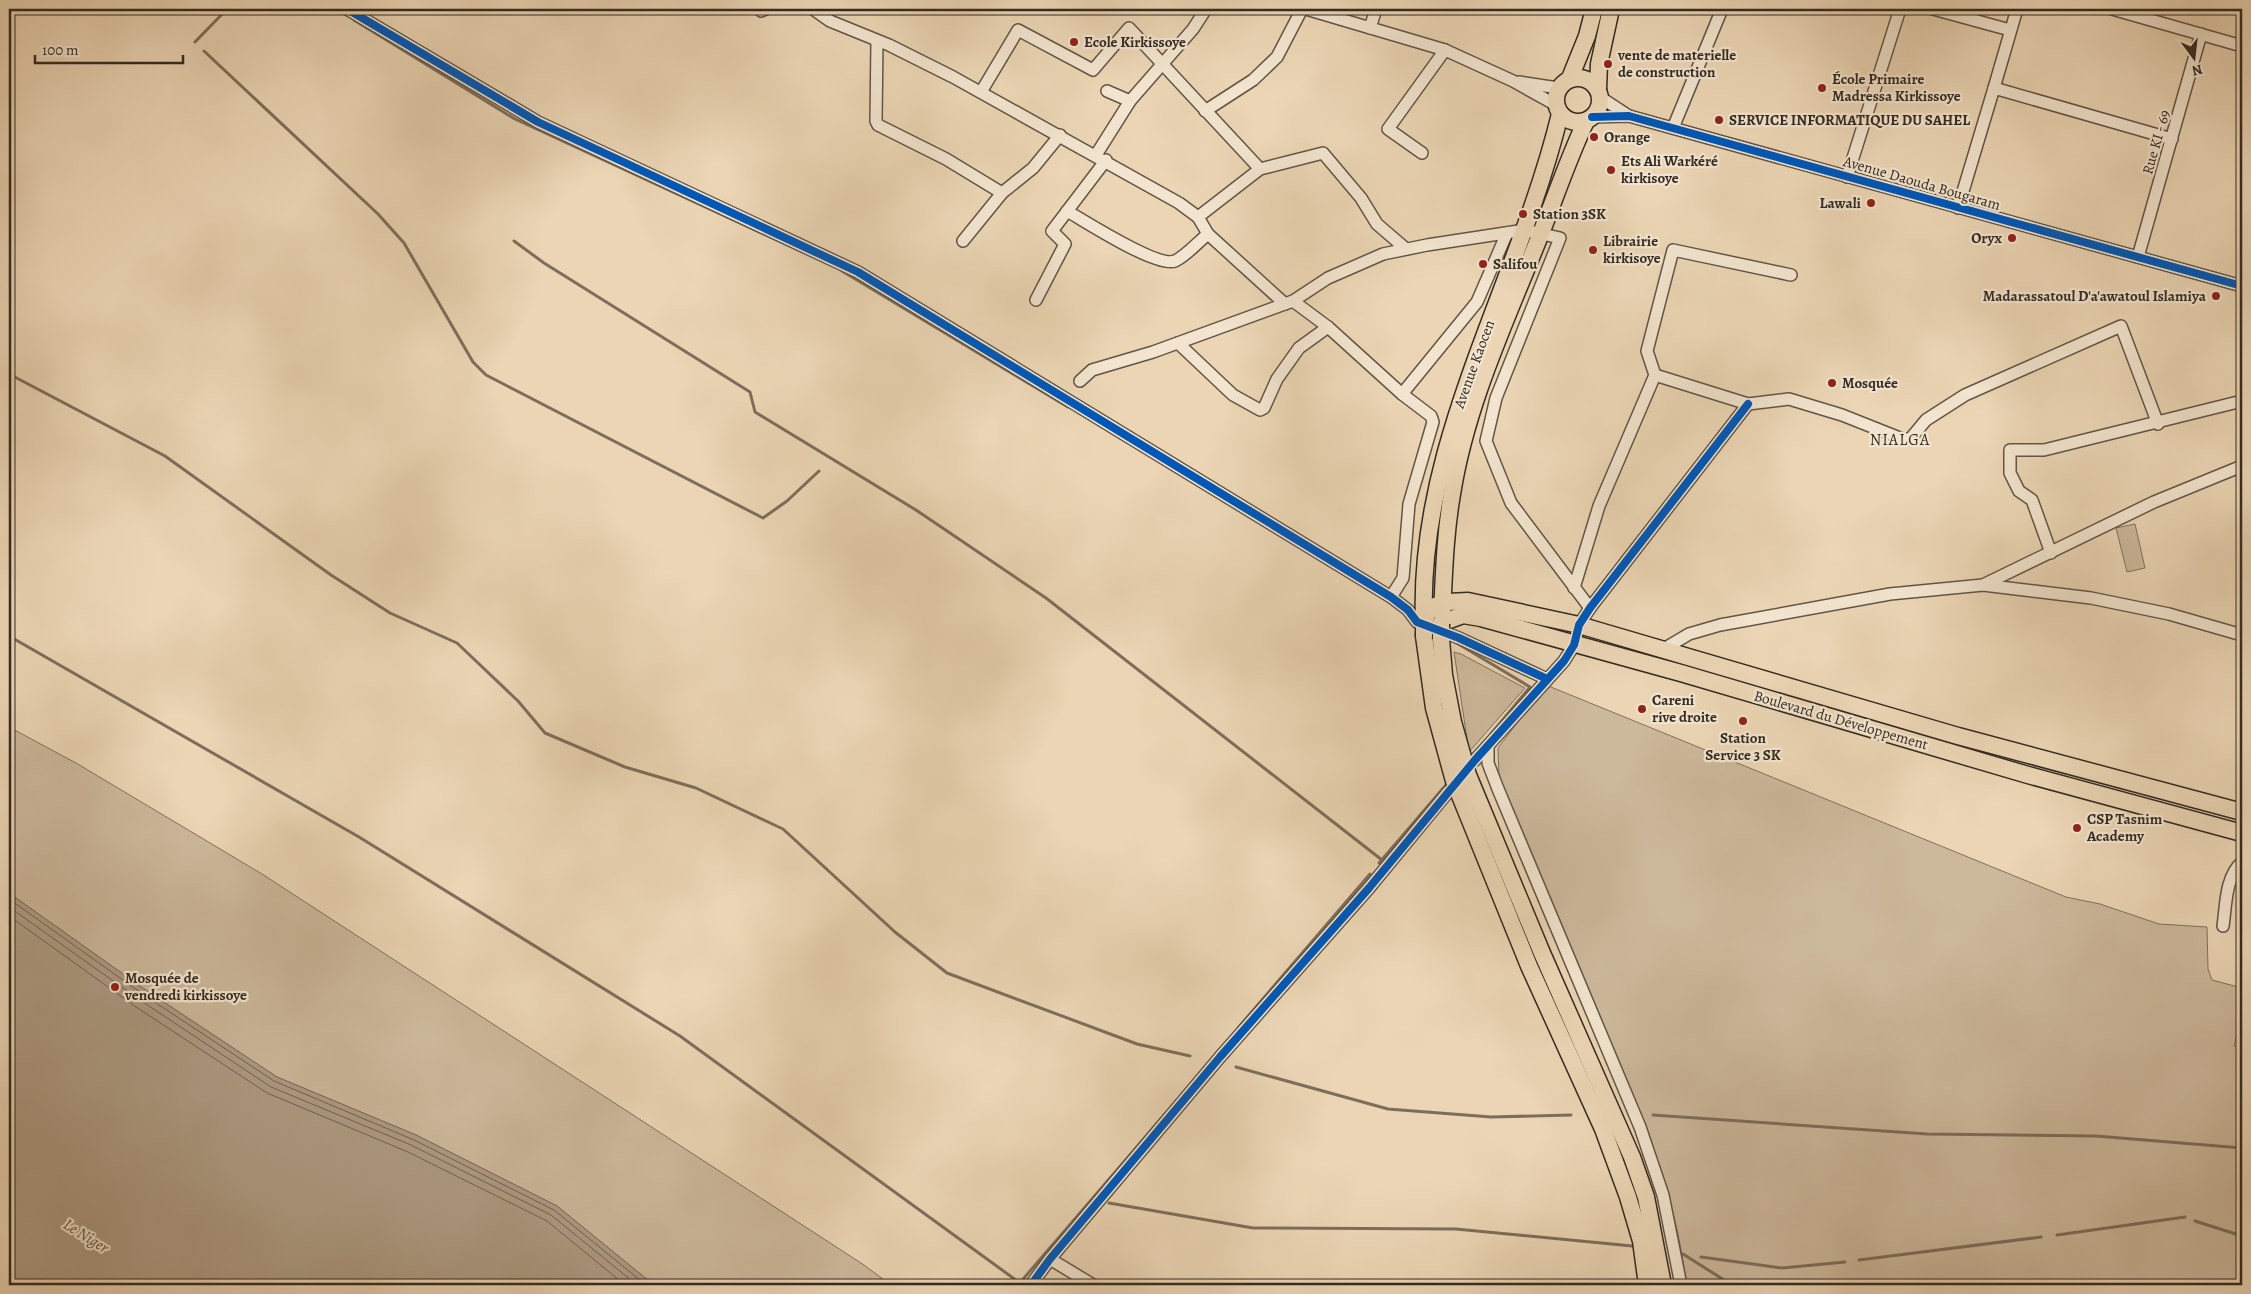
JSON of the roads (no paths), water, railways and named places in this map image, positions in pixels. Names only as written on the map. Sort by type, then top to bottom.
[{"type":"highway","points":[[1594,9],[1584,43],[1564,83],[1556,94],[1558,110],[1572,122],[1589,119],[1600,105],[1599,64],[1611,9]]},
{"type":"highway","points":[[1564,83],[1586,79],[1599,93]]},
{"type":"highway","name":"Avenue Kaocen","points":[[1558,110],[1551,155],[1458,408],[1427,545],[1423,595],[1424,627],[1434,708],[1458,792],[1529,966],[1600,1102]]},
{"type":"highway","name":"Avenue Kaocen","points":[[1589,119],[1567,161],[1541,232],[1485,371],[1465,434],[1452,492],[1444,568],[1441,629],[1444,675],[1453,722],[1468,775],[1542,953],[1600,1102]]},
{"type":"highway","points":[[1444,568],[1453,589],[1468,601]]},
{"type":"highway","points":[[1424,627],[1429,610],[1442,604],[1468,601]]},
{"type":"highway","name":"Boulevard du Développement","points":[[1468,601],[1580,625],[1958,736],[2242,812]]},
{"type":"highway","name":"Boulevard du Développement","points":[[1441,629],[1455,617],[1467,615],[1719,685],[2028,775],[2242,833]]},
{"type":"highway","points":[[1719,685],[1724,667]]},
{"type":"highway","points":[[1773,701],[1779,683]]},
{"type":"highway","points":[[1600,1102],[1646,1197],[1648,1240],[1652,1260],[1663,1285]]},
{"type":"highway","points":[[1647,1285],[1652,1260]]},
{"type":"street","points":[[347,9],[538,122],[858,272],[1391,597],[1408,610],[1417,622],[1459,638],[1547,679]]},
{"type":"street","points":[[814,9],[830,21],[877,41],[981,92],[1179,203],[1198,217],[1208,234],[1289,302],[1328,327],[1402,394],[1431,416],[1433,422],[1410,504],[1402,578],[1391,597]]},
{"type":"street","points":[[1036,300],[1065,244],[1052,231],[1101,158],[1130,101],[1193,29],[1206,9]]},
{"type":"street","points":[[1205,111],[1253,80],[1277,57],[1302,9]]},
{"type":"street","points":[[1306,9],[1445,50],[1513,81],[1558,110]]},
{"type":"street","points":[[1370,28],[1376,9]]},
{"type":"street","points":[[1673,128],[1722,9]]},
{"type":"street","points":[[1847,177],[1900,9]]},
{"type":"street","points":[[1934,9],[2010,30]]},
{"type":"street","points":[[1958,208],[2017,9]]},
{"type":"street","points":[[2112,9],[2242,46]]},
{"type":"street","points":[[981,92],[1018,30],[1093,70],[1129,28],[1260,169]]},
{"type":"street","name":"Rue KI - 69","points":[[2138,257],[2201,34]]},
{"type":"street","points":[[877,41],[876,121],[878,125],[946,159],[1002,193]]},
{"type":"street","points":[[1422,154],[1388,129],[1445,50]]},
{"type":"street","points":[[1513,81],[1564,83]]},
{"type":"street","points":[[1994,88],[2172,139]]},
{"type":"street","points":[[1107,91],[1130,101]]},
{"type":"street","name":"Avenue Daouda Bougaram","points":[[1599,93],[1629,116]]},
{"type":"street","name":"Avenue Daouda Bougaram","points":[[1589,119],[1629,116],[2242,286]]},
{"type":"street","points":[[963,241],[1002,193],[1033,168],[1060,135]]},
{"type":"street","points":[[1198,217],[1260,169],[1323,153],[1361,198],[1377,224],[1406,248]]},
{"type":"street","points":[[1066,211],[1132,249],[1166,262],[1176,260],[1208,234]]},
{"type":"street","points":[[1080,381],[1092,370],[1178,343],[1289,302],[1328,278],[1383,254],[1406,248],[1525,230],[1541,232],[1560,238],[1496,398],[1486,441],[1511,503],[1553,556],[1590,608]]},
{"type":"street","points":[[1402,394],[1477,302],[1507,233]]},
{"type":"street","points":[[1574,588],[1599,506],[1655,375],[1647,351],[1673,250],[1791,275]]},
{"type":"street","points":[[1655,375],[1748,404],[1789,399],[1820,408],[1905,440],[1911,438],[1926,420],[1965,395],[2121,326],[2158,424]]},
{"type":"street","points":[[1178,343],[1233,395],[1260,410],[1264,408],[1277,379],[1299,348],[1328,327]]},
{"type":"street","points":[[2051,553],[2032,500],[2019,490],[2010,473],[2010,450],[2044,450],[2158,424],[2242,401]]},
{"type":"street","points":[[1475,760],[1488,748],[1564,661],[1574,645],[1580,625],[1590,608],[1748,404]]},
{"type":"street","points":[[1983,586],[2154,502],[2242,466]]},
{"type":"street","points":[[1662,650],[1689,634],[1720,625],[1890,594],[1983,586],[2091,598],[2169,614],[2242,635]]},
{"type":"street","points":[[1488,748],[1488,763],[1498,789],[1640,1127],[1663,1195],[1682,1285]]},
{"type":"street","points":[[1031,1285],[1050,1259],[1220,1057],[1369,888],[1448,792]]},
{"type":"street","points":[[2223,926],[2230,881],[2234,871],[2242,862]]},
{"type":"street","points":[[1050,1259],[1093,1285]]},
{"type":"water","name":"Le Niger","points":[[9,893],[147,991],[277,1077],[416,1135],[557,1206],[654,1285],[9,1285]]},
{"type":"waterway","points":[[195,42],[227,9]]},
{"type":"waterway","points":[[336,9],[347,15]]},
{"type":"waterway","points":[[354,20],[515,119],[803,252]]},
{"type":"waterway","points":[[204,51],[378,214],[404,243],[473,362],[486,375],[763,518],[787,501],[819,471]]},
{"type":"waterway","points":[[514,241],[544,263],[750,392],[755,412],[916,510],[1046,598],[1382,860]]},
{"type":"waterway","points":[[842,271],[1068,407]]},
{"type":"waterway","points":[[9,374],[165,456],[331,575],[390,613],[457,643],[518,701],[545,733],[625,767],[696,788],[783,829],[895,932],[947,973],[1137,1044],[1190,1056]]},
{"type":"waterway","points":[[9,636],[359,837],[680,1036],[1020,1283]]},
{"type":"waterway","points":[[1455,642],[1530,687],[1491,734]]},
{"type":"waterway","points":[[1379,863],[1446,785]]},
{"type":"waterway","points":[[1238,1028],[1370,874]]},
{"type":"waterway","points":[[1236,1067],[1388,1109],[1491,1117],[1571,1115]]},
{"type":"waterway","points":[[1018,1285],[1166,1113]]},
{"type":"waterway","points":[[1653,1115],[1927,1134],[2096,1136],[2242,1148]]},
{"type":"waterway","points":[[1109,1203],[1253,1228],[1456,1229],[1632,1246]]},
{"type":"waterway","points":[[2057,1235],[2185,1217]]},
{"type":"waterway","points":[[2195,1221],[2242,1236]]},
{"type":"waterway","points":[[1859,1260],[2041,1237]]},
{"type":"waterway","points":[[1683,1254],[1732,1285]]},
{"type":"waterway","points":[[1701,1257],[1782,1268],[1845,1262]]},
{"type":"place","name":"Ecole Kirkissoye","points":[[1074,42]]},
{"type":"place","name":"vente de materielle de construction","points":[[1608,64]]},
{"type":"place","name":"École Primaire Madressa Kirkissoye","points":[[1822,88]]},
{"type":"place","name":"SERVICE INFORMATIQUE DU SAHEL","points":[[1719,120]]},
{"type":"place","name":"Orange","points":[[1594,137]]},
{"type":"place","name":"Ets Ali Warkéré kirkisoye","points":[[1611,170]]},
{"type":"place","name":"Lawali","points":[[1871,203]]},
{"type":"place","name":"Station 3SK","points":[[1523,214]]},
{"type":"place","name":"Oryx","points":[[2012,238]]},
{"type":"place","name":"Librairie kirkisoye","points":[[1593,250]]},
{"type":"place","name":"Salifou","points":[[1483,264]]},
{"type":"place","name":"Madarassatoul D'a'awatoul Islamiya","points":[[2216,296]]},
{"type":"place","name":"Mosquée","points":[[1832,383]]},
{"type":"place","name":"Careni rive droite","points":[[1642,709]]},
{"type":"place","name":"Station Service 3 SK","points":[[1743,721]]},
{"type":"place","name":"CSP Tasnim Academy","points":[[2077,828]]},
{"type":"place","name":"Mosquée de vendredi kirkissoye","points":[[115,987]]},
{"type":"district","name":"NIALGA","points":[[1900,440]]}]
